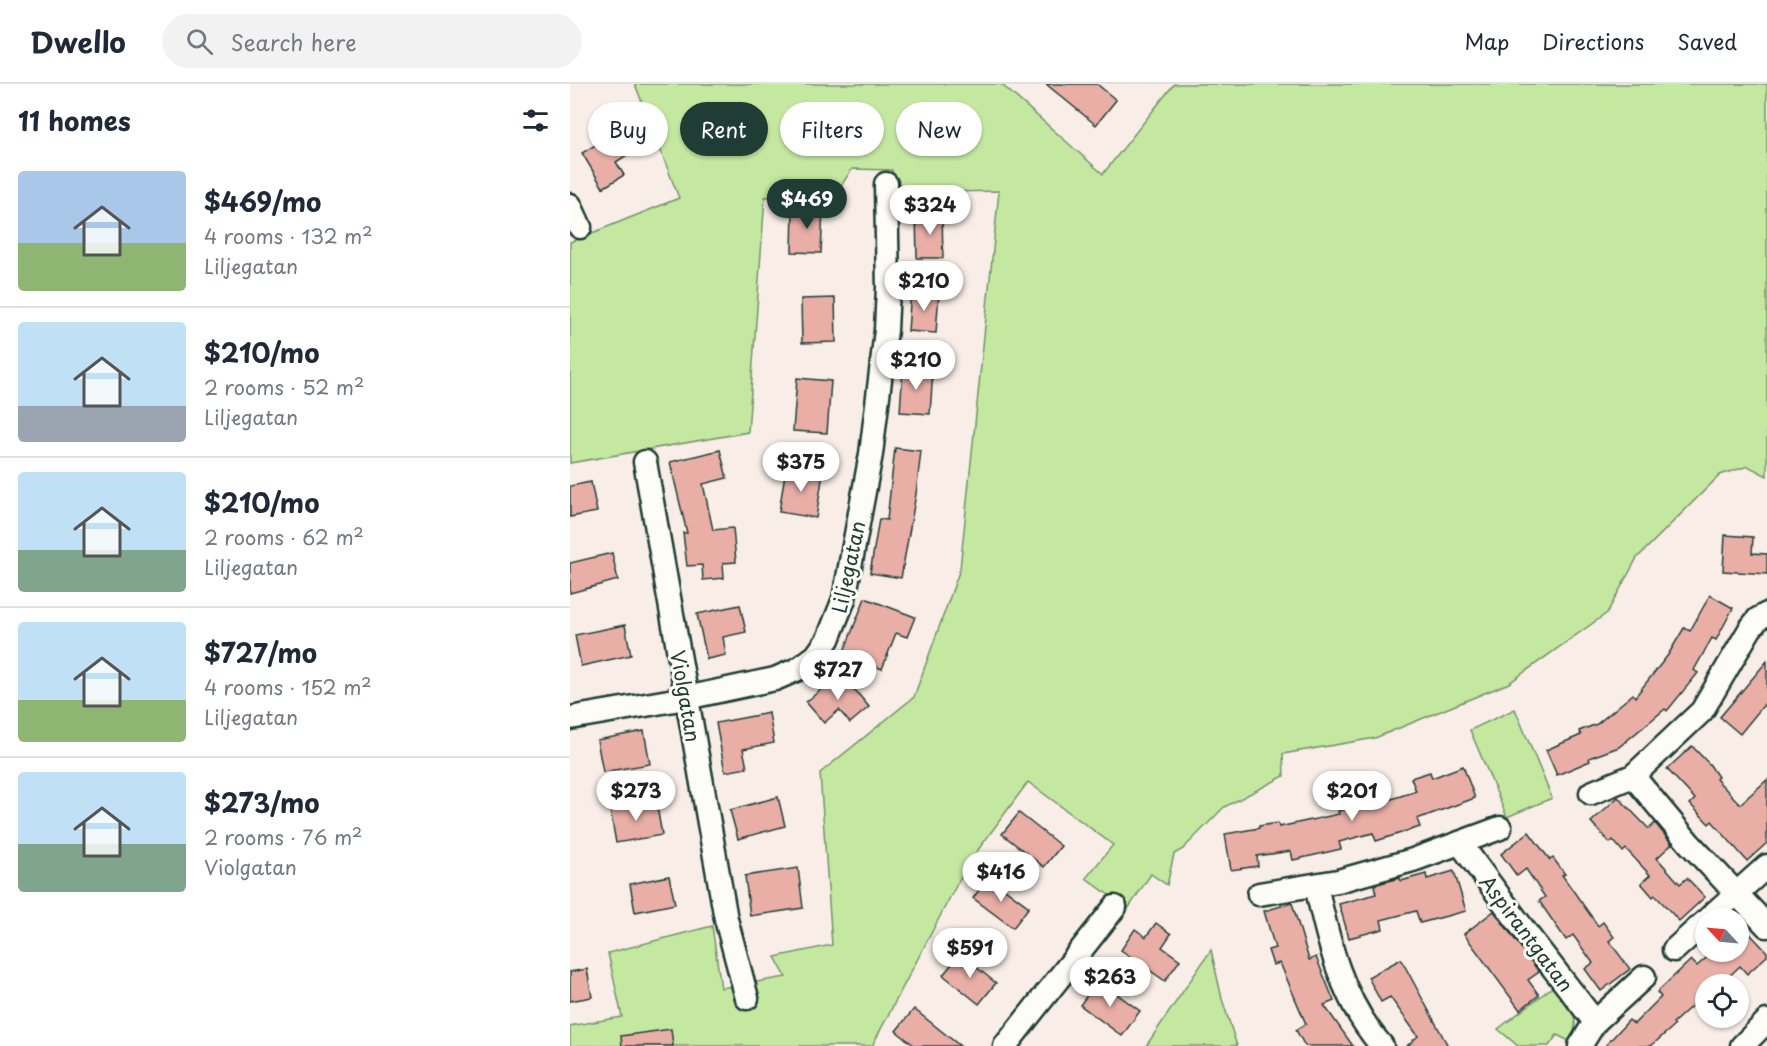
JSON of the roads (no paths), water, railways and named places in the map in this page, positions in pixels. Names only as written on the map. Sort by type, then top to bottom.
[{"type":"street","name":"Liljegatan","points":[[570,718],[686,698],[775,679],[798,669],[816,656],[828,639],[844,599],[871,454],[886,330],[888,288],[886,184]]},
{"type":"street","points":[[570,205],[580,227]]},
{"type":"street","name":"Violgatan","points":[[645,462],[726,919],[747,998]]},
{"type":"street","points":[[1591,793],[1633,776],[1702,711],[1750,628],[1758,619],[1767,614]]},
{"type":"street","points":[[1633,776],[1689,843],[1767,926]]},
{"type":"street","points":[[1259,894],[1338,881],[1413,860],[1500,828]]},
{"type":"street","name":"Aspirantgatan","points":[[1460,843],[1595,1022]]},
{"type":"street","points":[[1720,908],[1767,866]]},
{"type":"street","points":[[1316,885],[1327,937],[1338,970],[1356,1008],[1382,1046]]},
{"type":"street","points":[[1005,1046],[1115,907]]},
{"type":"street","points":[[1674,950],[1695,931]]},
{"type":"street","points":[[1580,1046],[1595,1022],[1644,977]]},
{"type":"street","points":[[1742,1046],[1767,1021]]}]
